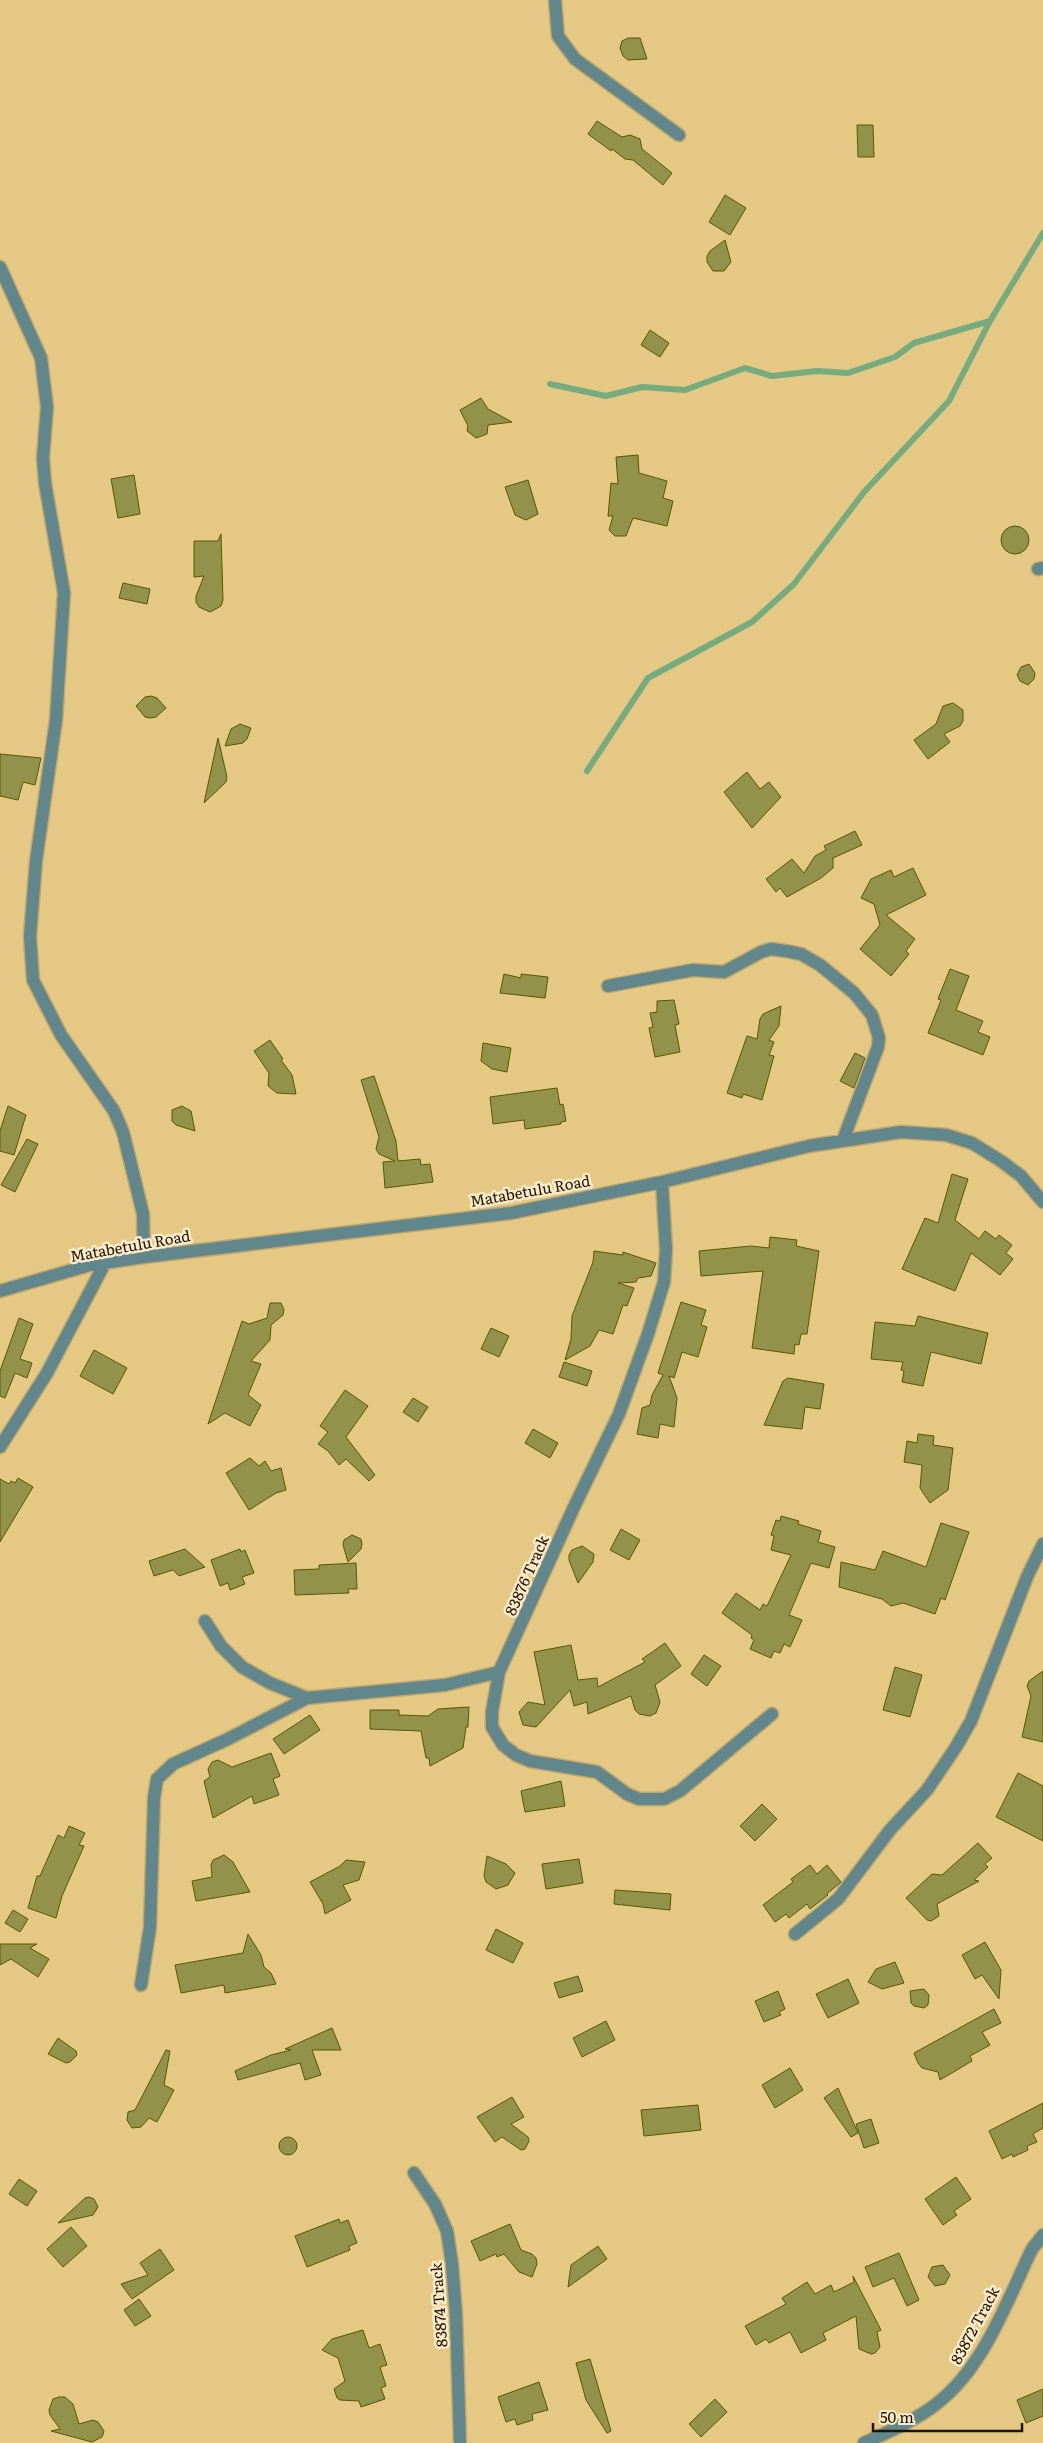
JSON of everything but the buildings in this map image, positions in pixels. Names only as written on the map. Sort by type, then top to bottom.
[{"type":"street","points":[[555,0],[558,36],[575,59],[679,135]]},
{"type":"street","points":[[0,267],[41,358],[47,407],[43,458],[45,483],[65,609],[58,669],[56,720],[36,861],[34,906],[30,936],[33,980],[61,1035],[114,1111],[123,1132],[143,1214],[144,1257]]},
{"type":"street","points":[[608,986],[693,970],[724,972],[771,949],[801,954],[820,965],[854,993],[872,1015],[879,1038],[878,1047],[843,1140]]},
{"type":"street","name":"Matabetulu Road","points":[[0,1291],[105,1263],[144,1257],[511,1213],[662,1182],[843,1140],[901,1132],[946,1136],[972,1143],[1001,1160],[1028,1184],[1043,1202]]},
{"type":"street","name":"83876 Track","points":[[662,1182],[666,1250],[664,1282],[648,1334],[619,1414],[574,1507],[499,1672],[492,1712],[492,1727],[496,1737],[503,1745],[516,1755],[530,1761],[597,1772],[627,1794],[639,1799],[664,1799],[680,1791],[772,1714]]},
{"type":"street","points":[[1028,1184],[1043,1182]]},
{"type":"street","points":[[0,1447],[47,1372],[105,1263]]},
{"type":"street","points":[[794,1934],[838,1899],[890,1830],[927,1790],[956,1747],[971,1721],[1026,1577],[1043,1544]]},
{"type":"street","points":[[205,1621],[221,1646],[242,1667],[270,1683],[307,1698]]},
{"type":"street","points":[[141,1985],[150,1927],[154,1798],[157,1779],[173,1764],[228,1740],[307,1698],[445,1685],[499,1672]]},
{"type":"street","name":"83874 Track","points":[[414,2173],[435,2204],[446,2231],[449,2248],[456,2314],[460,2443]]},
{"type":"street","name":"83872 Track","points":[[864,2443],[908,2422],[936,2404],[965,2377],[978,2357],[1032,2249],[1043,2235]]},
{"type":"waterway","points":[[587,771],[648,678],[752,622],[794,584],[864,492],[949,401],[990,321],[1043,233]]},
{"type":"waterway","points":[[550,384],[606,396],[642,387],[685,390],[745,368],[772,376],[817,371],[848,373],[895,357],[914,343],[990,321]]}]
